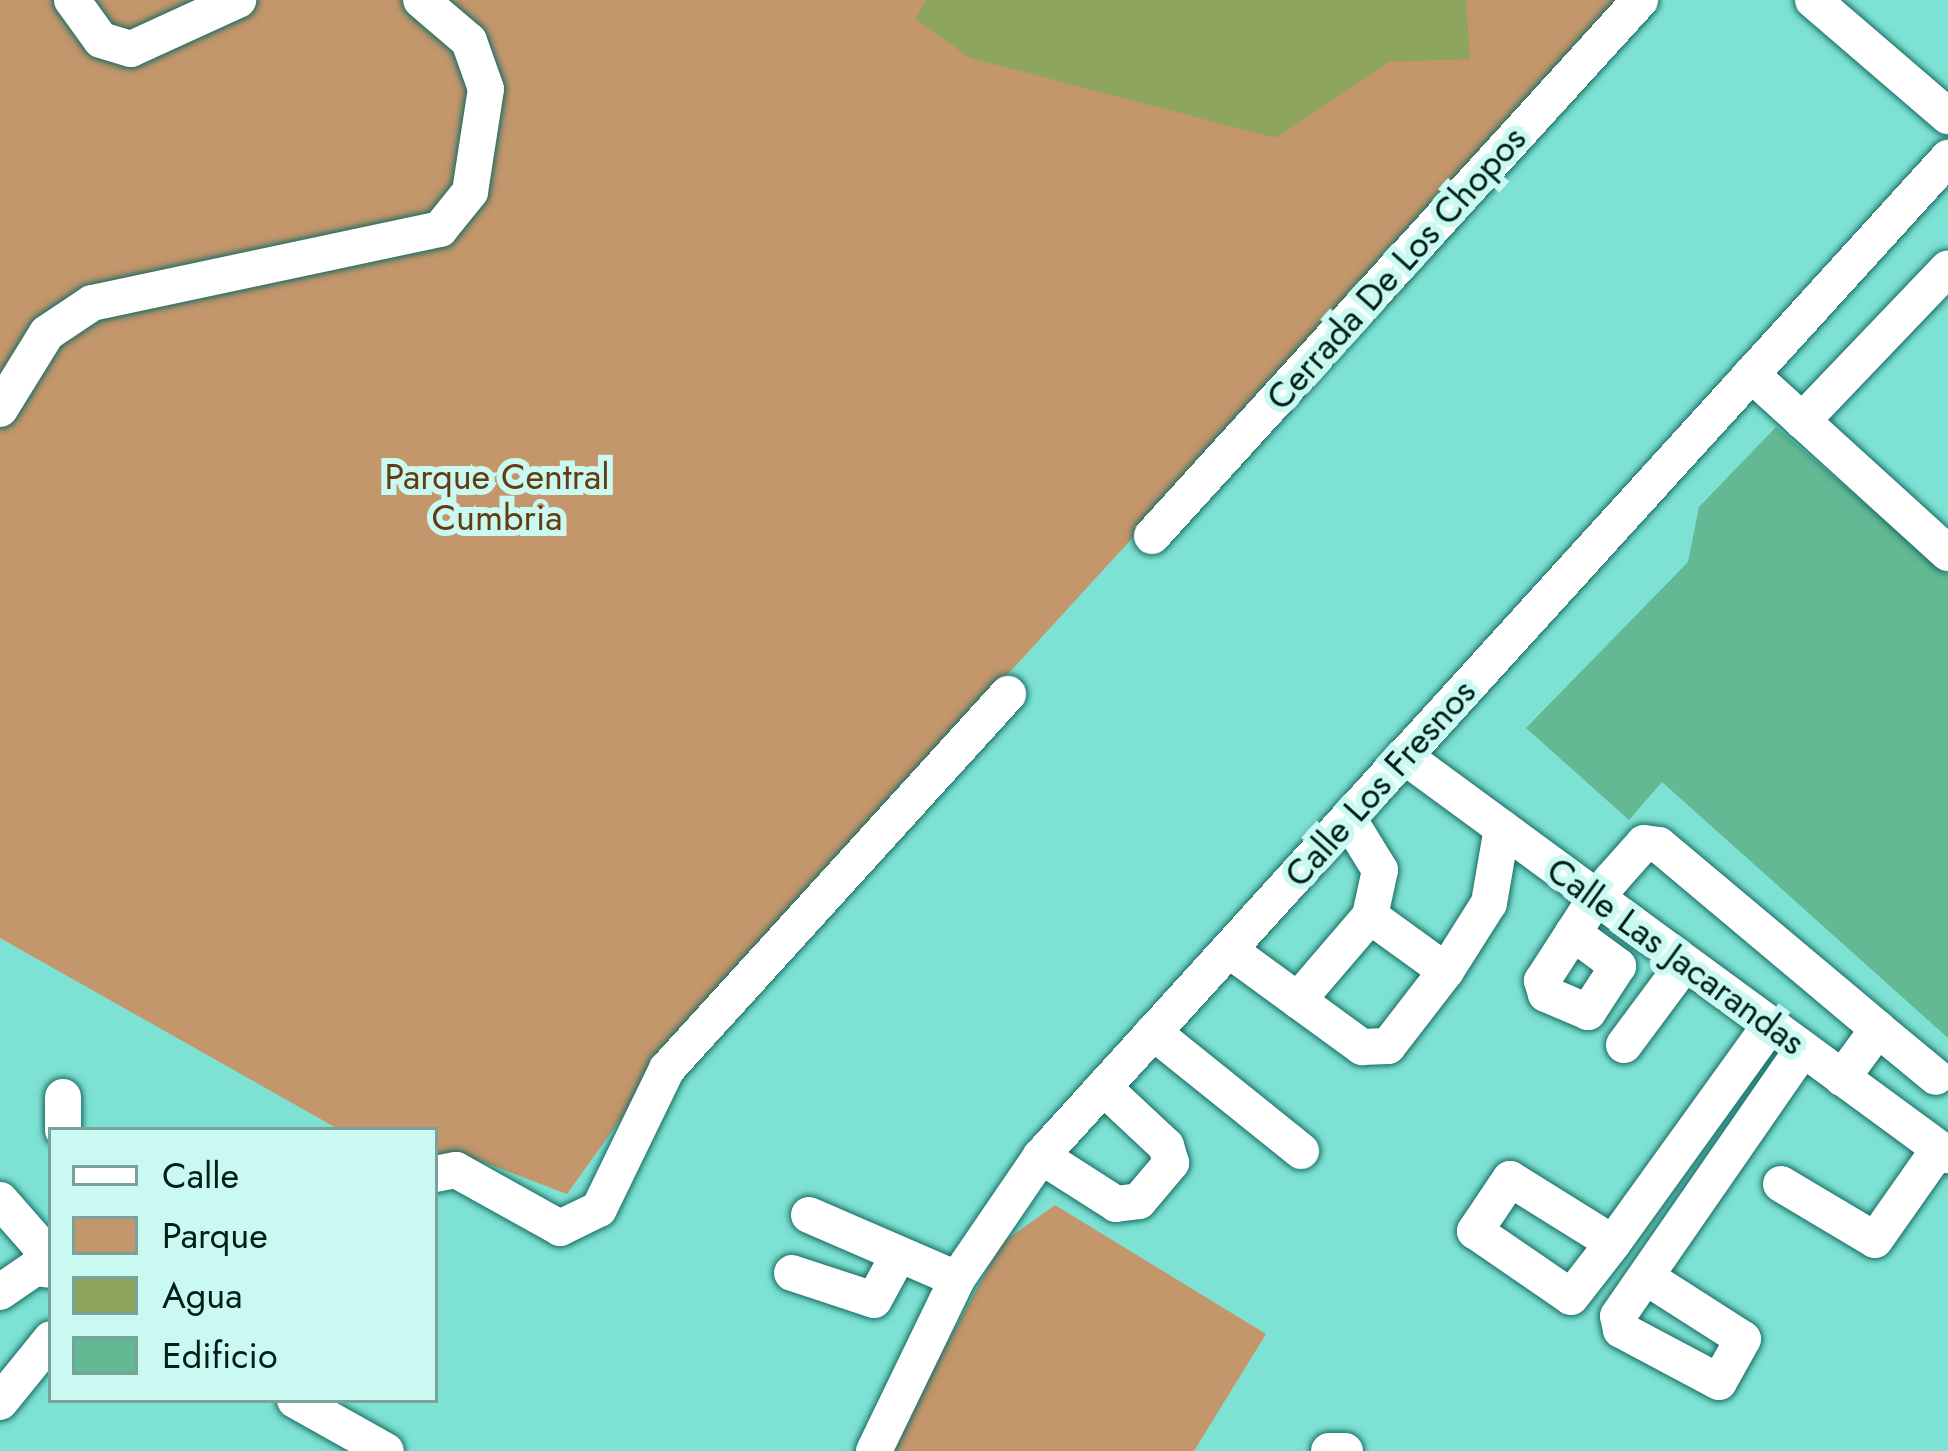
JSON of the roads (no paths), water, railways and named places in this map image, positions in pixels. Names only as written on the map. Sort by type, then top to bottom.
[{"type":"street","points":[[71,0],[101,40],[131,49],[238,0]]},
{"type":"street","points":[[0,409],[46,333],[92,303],[440,230],[470,191],[487,89],[469,40],[422,0]]},
{"type":"street","name":"Cerrada De Los Chopos","points":[[1152,536],[1640,0]]},
{"type":"street","points":[[1813,0],[1948,116]]},
{"type":"street","name":"Calle Los Fresnos","points":[[874,1451],[957,1279],[1041,1156],[1948,159]]},
{"type":"street","points":[[1802,421],[1948,268]]},
{"type":"street","points":[[1751,374],[1948,554]]},
{"type":"street","points":[[438,1172],[560,1228],[579,1224],[599,1209],[667,1070],[1008,694]]},
{"type":"street","name":"Calle Las Jacarandas","points":[[1404,756],[1943,1152]]},
{"type":"street","points":[[1298,1000],[1370,916],[1380,870],[1348,818]]},
{"type":"street","points":[[1228,950],[1363,1047],[1388,1046],[1446,971],[1489,903],[1502,828]]},
{"type":"street","points":[[1574,933],[1644,843],[1659,844],[1936,1077]]},
{"type":"street","points":[[1370,916],[1446,971]]},
{"type":"street","points":[[1624,1045],[1684,963]]},
{"type":"street","points":[[1612,1243],[1770,1025]]},
{"type":"street","points":[[1842,1078],[1878,1029]]},
{"type":"street","points":[[1153,1032],[1301,1151]]},
{"type":"street","points":[[1646,1277],[1803,1049]]},
{"type":"street","points":[[1041,1156],[1116,1204],[1139,1201],[1171,1163],[1166,1146],[1103,1088]]},
{"type":"street","points":[[1780,1184],[1874,1240],[1943,1152]]},
{"type":"street","points":[[0,1200],[46,1265],[0,1292]]},
{"type":"street","points":[[809,1215],[957,1279]]},
{"type":"street","points":[[792,1273],[874,1300],[899,1254]]},
{"type":"street","points":[[0,1402],[48,1343]]},
{"type":"street","points":[[305,1403],[386,1451]]},
{"type":"street","points":[[1329,1451],[1345,1451]]},
{"type":"water","points":[[926,0],[1466,0],[1470,59],[1389,62],[1276,138],[970,58],[915,19]]},
{"type":"park label","name":"Parque Central Cumbria","points":[[497,496]]}]
